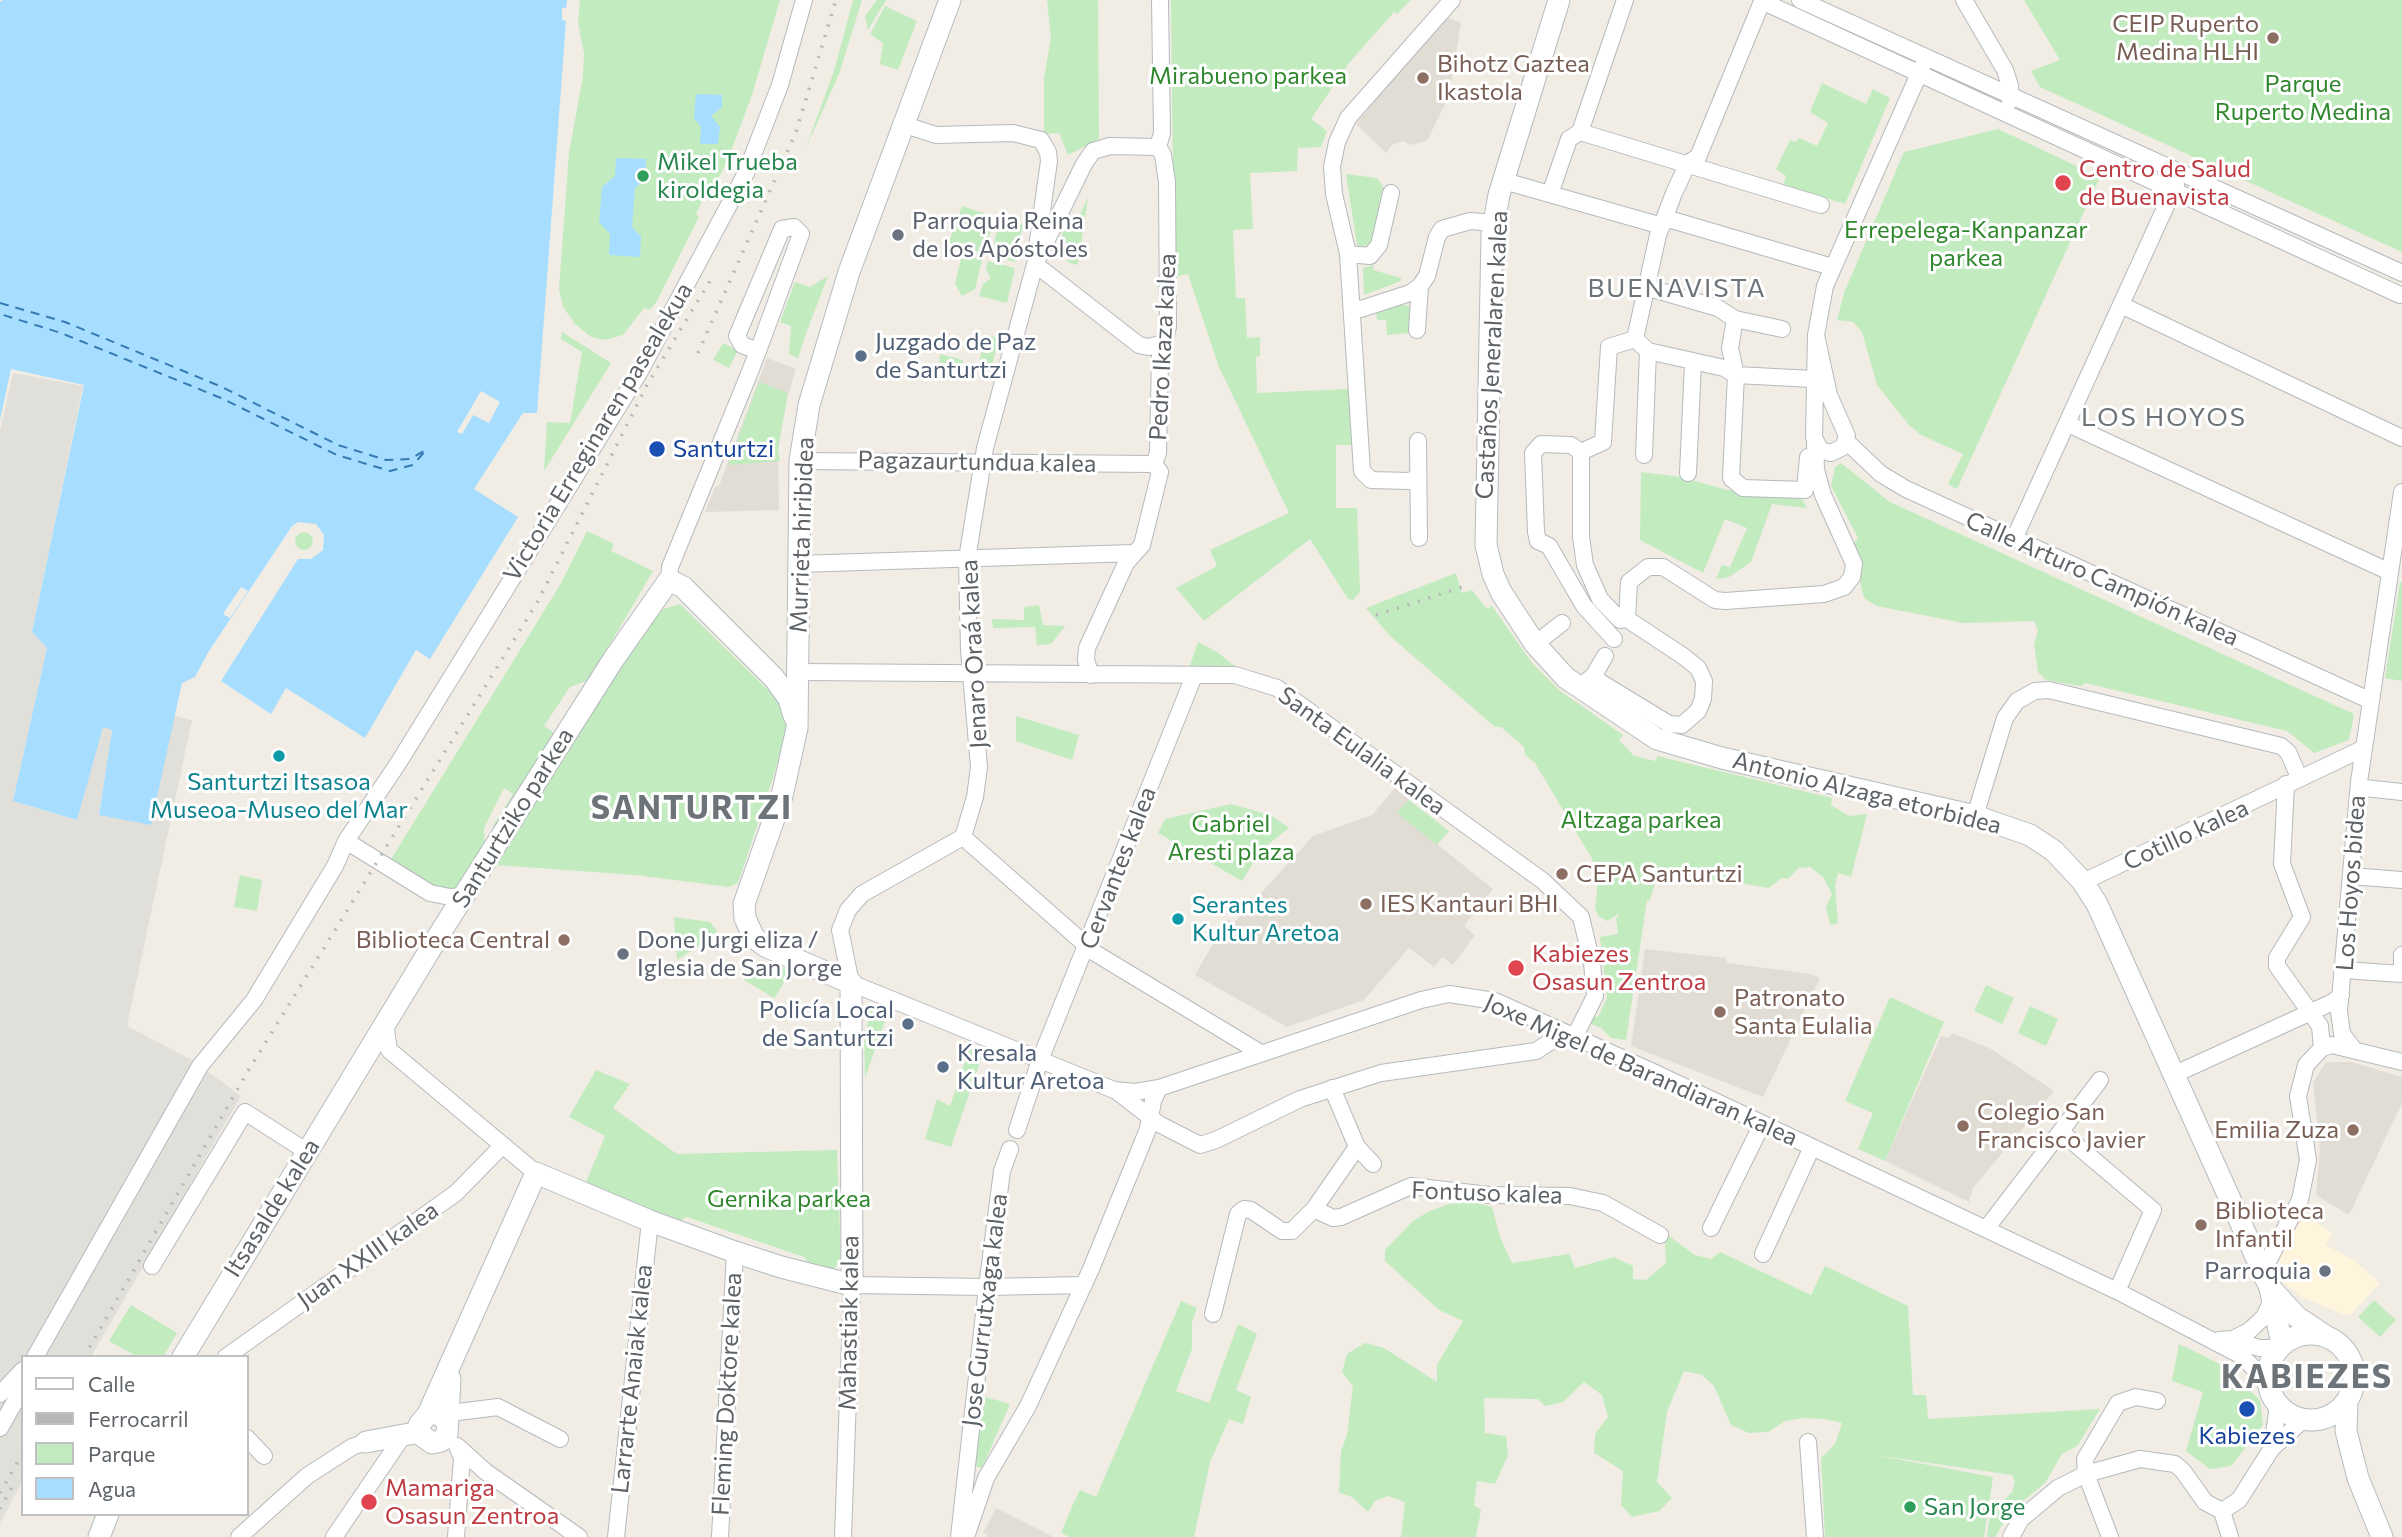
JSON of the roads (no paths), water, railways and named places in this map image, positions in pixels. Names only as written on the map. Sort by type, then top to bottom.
[{"type":"street","name":"Victoria Erreginaren pasealekua","points":[[36,1355],[200,1066],[254,1000],[335,866],[346,841],[400,762],[639,373],[746,173],[780,85],[804,0]]},
{"type":"street","name":"Murrieta hiribidea","points":[[745,918],[744,904],[748,888],[782,796],[797,728],[800,461],[817,369],[849,272],[950,0]]},
{"type":"street","name":"Pedro Ikaza kalea","points":[[1091,675],[1086,660],[1087,648],[1133,553],[1142,545],[1160,472],[1154,464],[1158,453],[1161,344],[1167,327],[1167,182],[1163,155],[1158,147],[1162,133],[1160,0]]},
{"type":"street","points":[[1418,477],[1410,481],[1370,480],[1362,471],[1348,254],[1334,194],[1332,167],[1337,142],[1348,118],[1452,0]]},
{"type":"street","name":"Castaños Jeneralaren kalea","points":[[1559,0],[1504,181],[1494,223],[1488,337],[1486,545],[1493,574],[1501,592],[1535,644],[1587,682]]},
{"type":"street","points":[[1550,194],[1569,139],[1580,132],[1626,0]]},
{"type":"street","points":[[1800,0],[2402,273]]},
{"type":"street","points":[[1964,0],[2001,64],[2010,86],[2007,110],[1994,107]]},
{"type":"street","points":[[1635,339],[1663,222],[1686,167],[1698,157],[1763,2],[2401,296]]},
{"type":"street","points":[[1627,619],[1626,597],[1629,582],[1647,568],[1663,568],[1715,600],[1835,593],[1852,577],[1852,554],[1822,495],[1816,470],[1813,379],[1816,335],[1825,286],[1832,267],[1926,58]]},
{"type":"street","points":[[1956,71],[1993,70],[2001,64]]},
{"type":"street","name":"Jenaro Oraá kalea","points":[[905,125],[936,135],[1013,133],[1041,140],[1048,152],[1049,161],[1037,226],[1035,264]]},
{"type":"street","points":[[1580,132],[1686,167],[1821,205]]},
{"type":"street","name":"Jenaro Oraá kalea","points":[[963,837],[975,797],[979,767],[967,559],[983,462],[1035,264],[1093,151],[1110,146],[1158,147]]},
{"type":"street","points":[[2014,539],[2172,191],[2177,183],[2195,180]]},
{"type":"street","points":[[1504,181],[1832,267]]},
{"type":"street","points":[[1348,254],[1370,256],[1379,245],[1391,193]]},
{"type":"street","points":[[1353,306],[1361,309],[1410,293],[1420,286],[1427,276],[1437,237],[1442,229],[1470,221],[1494,223]]},
{"type":"street","name":"Santurtziko parkea","points":[[363,1060],[613,660],[669,580],[673,559],[758,351],[801,234],[794,227],[782,229],[737,336],[742,345],[758,351]]},
{"type":"street","points":[[1035,264],[1139,345],[1148,347],[1161,344]]},
{"type":"street","points":[[1417,330],[1420,286]]},
{"type":"street","points":[[1646,287],[1718,308],[1735,319],[1783,329]]},
{"type":"street","points":[[2121,305],[2402,438]]},
{"type":"street","points":[[1735,319],[1730,348],[1736,375],[1731,478],[1744,488],[1805,490],[1806,461],[1814,439],[1824,421],[1840,423]]},
{"type":"street","points":[[1814,439],[1820,450],[1831,453],[1838,452],[1846,441],[1846,431],[1829,395],[1816,335]]},
{"type":"street","points":[[1635,339],[1648,351],[1724,368],[1736,375],[1813,379]]},
{"type":"street","points":[[1614,639],[1584,606],[1549,546],[1538,541],[1534,453],[1541,444],[1571,445],[1588,450],[1602,442],[1605,430],[1609,347],[1635,339]]},
{"type":"street","points":[[1644,454],[1648,351]]},
{"type":"street","points":[[1688,473],[1693,363]]},
{"type":"street","points":[[2068,424],[2390,572]]},
{"type":"street","points":[[1418,441],[1419,538]]},
{"type":"street","name":"Calle Arturo Campión kalea","points":[[1846,441],[1881,474],[1906,489],[2369,700]]},
{"type":"street","points":[[1587,682],[1600,682],[1670,724],[1682,725],[1690,721],[1703,699],[1704,681],[1698,668],[1627,619],[1620,620],[1600,599],[1585,565],[1581,537],[1588,450]]},
{"type":"street","points":[[1822,495],[1824,474],[1831,453]]},
{"type":"street","name":"Pagazaurtundua kalea","points":[[800,461],[1154,464]]},
{"type":"street","points":[[2361,787],[2362,749],[2400,522],[2402,492]]},
{"type":"street","points":[[799,565],[1133,553]]},
{"type":"street","points":[[669,580],[683,587],[774,678],[789,699],[797,728]]},
{"type":"street","points":[[1535,644],[1562,623]]},
{"type":"street","points":[[1587,682],[1605,656]]},
{"type":"street","name":"Santa Eulalia kalea","points":[[774,678],[789,678],[798,672],[1235,676],[1277,688],[1543,881],[1581,917],[1590,952],[1595,996],[1574,1038]]},
{"type":"street","name":"Cervantes kalea","points":[[1040,1060],[1194,676]]},
{"type":"street","name":"Antonio Alzaga etorbidea","points":[[1587,682],[1643,732],[1686,749],[1975,817],[2030,835],[2054,851],[2083,882],[2097,904],[2269,1286],[2280,1346]]},
{"type":"street","points":[[1975,817],[2005,718],[2017,701],[2035,691],[2049,690],[2281,746],[2288,751],[2292,780]]},
{"type":"street","name":"Cotillo kalea","points":[[2083,882],[2269,796],[2292,780],[2362,749]]},
{"type":"street","name":"Cotillo kalea","points":[[2292,780],[2282,864],[2302,917],[2277,958],[2277,967],[2309,1012]]},
{"type":"street","name":"Los Hoyos bidea","points":[[2352,1047],[2340,1025],[2351,876],[2361,787],[2402,792]]},
{"type":"street","points":[[851,983],[841,930],[848,910],[862,894],[963,837],[1086,946],[1259,1052]]},
{"type":"street","points":[[346,841],[430,893],[450,897],[465,896]]},
{"type":"street","points":[[2351,876],[2402,880]]},
{"type":"street","points":[[430,893],[442,915],[442,930]]},
{"type":"street","name":"Joxe Migel de Barandiaran kalea","points":[[745,918],[754,938],[767,947],[1114,1090],[1135,1092],[1159,1088],[1259,1052],[1421,1000],[1449,995],[1495,1001],[1812,1147],[2216,1340],[2242,1356],[2268,1384]]},
{"type":"street","points":[[2402,955],[2402,966]]},
{"type":"street","points":[[2173,1075],[2333,1002],[2343,983],[2402,974]]},
{"type":"street","name":"Mahastiak kalea","points":[[843,1537],[852,1285],[851,983]]},
{"type":"street","points":[[2309,1012],[2323,1033],[2322,1048]]},
{"type":"street","points":[[385,1023],[389,1050],[536,1173],[650,1221],[781,1267],[852,1285],[1084,1285]]},
{"type":"street","points":[[1545,1025],[1551,1032],[1550,1043]]},
{"type":"street","points":[[1114,1090],[1140,1107],[1152,1119],[1199,1145],[1332,1087],[1381,1073],[1429,1063],[1536,1051],[1562,1034],[1574,1038]]},
{"type":"street","points":[[2233,1339],[2249,1331],[2264,1317],[2269,1286],[2300,1200],[2308,1160],[2298,1096],[2306,1065],[2322,1048],[2332,1045],[2352,1047],[2402,1062]]},
{"type":"street","name":"Itsasalde kalea","points":[[184,1355],[363,1060]]},
{"type":"street","points":[[1017,1130],[1040,1060]]},
{"type":"street","points":[[1986,1229],[2100,1080]]},
{"type":"street","points":[[1332,1087],[1357,1147],[1373,1164]]},
{"type":"street","points":[[966,1537],[986,1478],[1028,1406],[1084,1285],[1152,1119],[1153,1101],[1159,1088]]},
{"type":"street","points":[[152,1266],[245,1112],[306,1151]]},
{"type":"street","points":[[1711,1228],[1762,1124]]},
{"type":"street","points":[[2061,1132],[2153,1209],[2117,1291]]},
{"type":"street","name":"Juan XXIII kalea","points":[[229,1355],[456,1193],[503,1145]]},
{"type":"street","points":[[1213,1314],[1230,1237],[1238,1214],[1244,1209],[1251,1210],[1282,1231],[1292,1231],[1301,1225],[1314,1209],[1357,1147]]},
{"type":"street","points":[[1763,1254],[1812,1147]]},
{"type":"street","name":"Jose Gurrutxaga kalea","points":[[959,1537],[1002,1171],[1010,1149]]},
{"type":"street","points":[[435,1428],[452,1362],[536,1173]]},
{"type":"street","name":"Fontuso kalea","points":[[1314,1209],[1333,1218],[1341,1217],[1360,1206],[1411,1186],[1489,1195],[1570,1196],[1603,1203],[1660,1235]]},
{"type":"street","name":"Larrarte Anaiak kalea","points":[[616,1537],[650,1221]]},
{"type":"street","name":"Fleming Doktore kalea","points":[[720,1537],[735,1252]]},
{"type":"street","name":"Antonio Alzaga etorbidea","points":[[2269,1286],[2297,1317],[2326,1336]]},
{"type":"street","points":[[2347,1402],[2327,1418],[2309,1420],[2289,1415],[2278,1405],[2268,1384],[2271,1359],[2280,1346],[2303,1334],[2326,1336],[2338,1343],[2353,1364],[2353,1390],[2347,1402],[2346,1432],[2358,1478],[2382,1537]]},
{"type":"street","name":"Joxe Migel de Barandiaran kalea","points":[[2216,1340],[2233,1339],[2259,1348],[2280,1346]]},
{"type":"street","points":[[0,1394],[21,1372]]},
{"type":"street","points":[[0,1428],[21,1391]]},
{"type":"street","points":[[2110,1537],[2086,1474],[2085,1459],[2118,1404],[2136,1397],[2157,1401]]},
{"type":"street","points":[[2272,1448],[2278,1405]]},
{"type":"street","points":[[239,1537],[307,1476],[352,1447],[376,1446],[435,1428],[458,1412],[498,1407],[559,1439]]},
{"type":"street","points":[[2222,1511],[2239,1500],[2272,1448],[2309,1420]]},
{"type":"street","points":[[2309,1420],[2333,1439],[2358,1478]]},
{"type":"street","points":[[435,1428],[462,1458],[456,1537]]},
{"type":"street","points":[[435,1428],[486,1472],[579,1537]]},
{"type":"street","points":[[248,1439],[264,1456]]},
{"type":"street","points":[[1808,1442],[1815,1537]]},
{"type":"street","points":[[334,1537],[376,1446]]},
{"type":"street","points":[[2011,1537],[2021,1520],[2058,1488],[2086,1474],[2140,1459],[2175,1464],[2183,1471],[2204,1503],[2222,1511],[2230,1537]]},
{"type":"street","points":[[966,1472],[972,1477],[986,1478]]},
{"type":"street","points":[[99,1537],[107,1516]]},
{"type":"water","points":[[567,0],[566,8],[562,8],[562,20],[566,21],[537,413],[523,413],[474,489],[518,517],[430,659],[416,650],[365,738],[286,688],[271,714],[221,681],[298,559],[311,559],[323,550],[324,535],[316,524],[298,522],[292,526],[209,651],[195,677],[182,683],[151,825],[99,815],[112,730],[103,727],[77,820],[13,801],[47,648],[32,632],[84,385],[11,369],[0,420],[0,2]]},
{"type":"water","points":[[696,94],[722,95],[722,107],[711,116],[720,127],[718,144],[700,144],[701,127],[694,118]]},
{"type":"water","points":[[616,158],[646,159],[645,180],[635,188],[632,227],[641,236],[640,257],[609,255],[610,234],[599,222],[602,187],[615,176]]},
{"type":"railway","points":[[698,353],[796,132],[836,0]]},
{"type":"railway","points":[[85,1355],[248,1071],[538,601],[647,385],[713,276]]},
{"type":"railway","points":[[1376,615],[1469,585]]},
{"type":"railway","points":[[0,1493],[21,1456]]},
{"type":"railway","points":[[0,1509],[12,1487]]},
{"type":"place","name":"CEIP Ruperto Medina HLHI","points":[[2273,38]]},
{"type":"place","name":"Bihotz Gaztea Ikastola","points":[[1423,78]]},
{"type":"place","name":"Mikel Trueba kiroldegia","points":[[643,176]]},
{"type":"place","name":"Centro de Salud de Buenavista","points":[[2063,183]]},
{"type":"place","name":"Parroquia Reina de los Apóstoles","points":[[898,235]]},
{"type":"place","name":"Juzgado de Paz de Santurtzi","points":[[861,356]]},
{"type":"place","name":"Santurtzi","points":[[657,449]]},
{"type":"place","name":"Santurtzi Itsasoa Museoa-Museo del Mar","points":[[279,756]]},
{"type":"place","name":"CEPA Santurtzi","points":[[1562,874]]},
{"type":"place","name":"IES Kantauri BHI","points":[[1366,904]]},
{"type":"place","name":"Serantes Kultur Aretoa","points":[[1178,919]]},
{"type":"place","name":"Biblioteca Central","points":[[564,940]]},
{"type":"place","name":"Done Jurgi eliza / Iglesia de San Jorge","points":[[623,954]]},
{"type":"place","name":"Kabiezes Osasun Zentroa","points":[[1516,968]]},
{"type":"place","name":"Patronato Santa Eulalia","points":[[1720,1012]]},
{"type":"place","name":"Policía Local de Santurtzi","points":[[908,1024]]},
{"type":"place","name":"Kresala Kultur Aretoa","points":[[943,1067]]},
{"type":"place","name":"Colegio San Francisco Javier","points":[[1963,1126]]},
{"type":"place","name":"Emilia Zuza","points":[[2353,1130]]},
{"type":"place","name":"Biblioteca Infantil","points":[[2201,1225]]},
{"type":"place","name":"Parroquia","points":[[2325,1271]]},
{"type":"place","name":"Kabiezes","points":[[2247,1409]]},
{"type":"place","name":"Mamariga Osasun Zentroa","points":[[369,1502]]},
{"type":"place","name":"San Jorge","points":[[1910,1507]]},
{"type":"district","name":"BUENAVISTA","points":[[1677,288]]},
{"type":"district","name":"LOS HOYOS","points":[[2164,417]]},
{"type":"district","name":"SANTURTZI","points":[[692,808]]},
{"type":"district","name":"KABIEZES","points":[[2307,1377]]},
{"type":"park label","name":"Mirabueno parkea","points":[[1248,76]]},
{"type":"park label","name":"Parque Ruperto Medina","points":[[2303,98]]},
{"type":"park label","name":"Errepelega-Kanpanzar parkea","points":[[1966,244]]},
{"type":"park label","name":"Altzaga parkea","points":[[1641,820]]},
{"type":"park label","name":"Gabriel Aresti plaza","points":[[1231,838]]},
{"type":"park label","name":"Gernika parkea","points":[[789,1199]]}]
